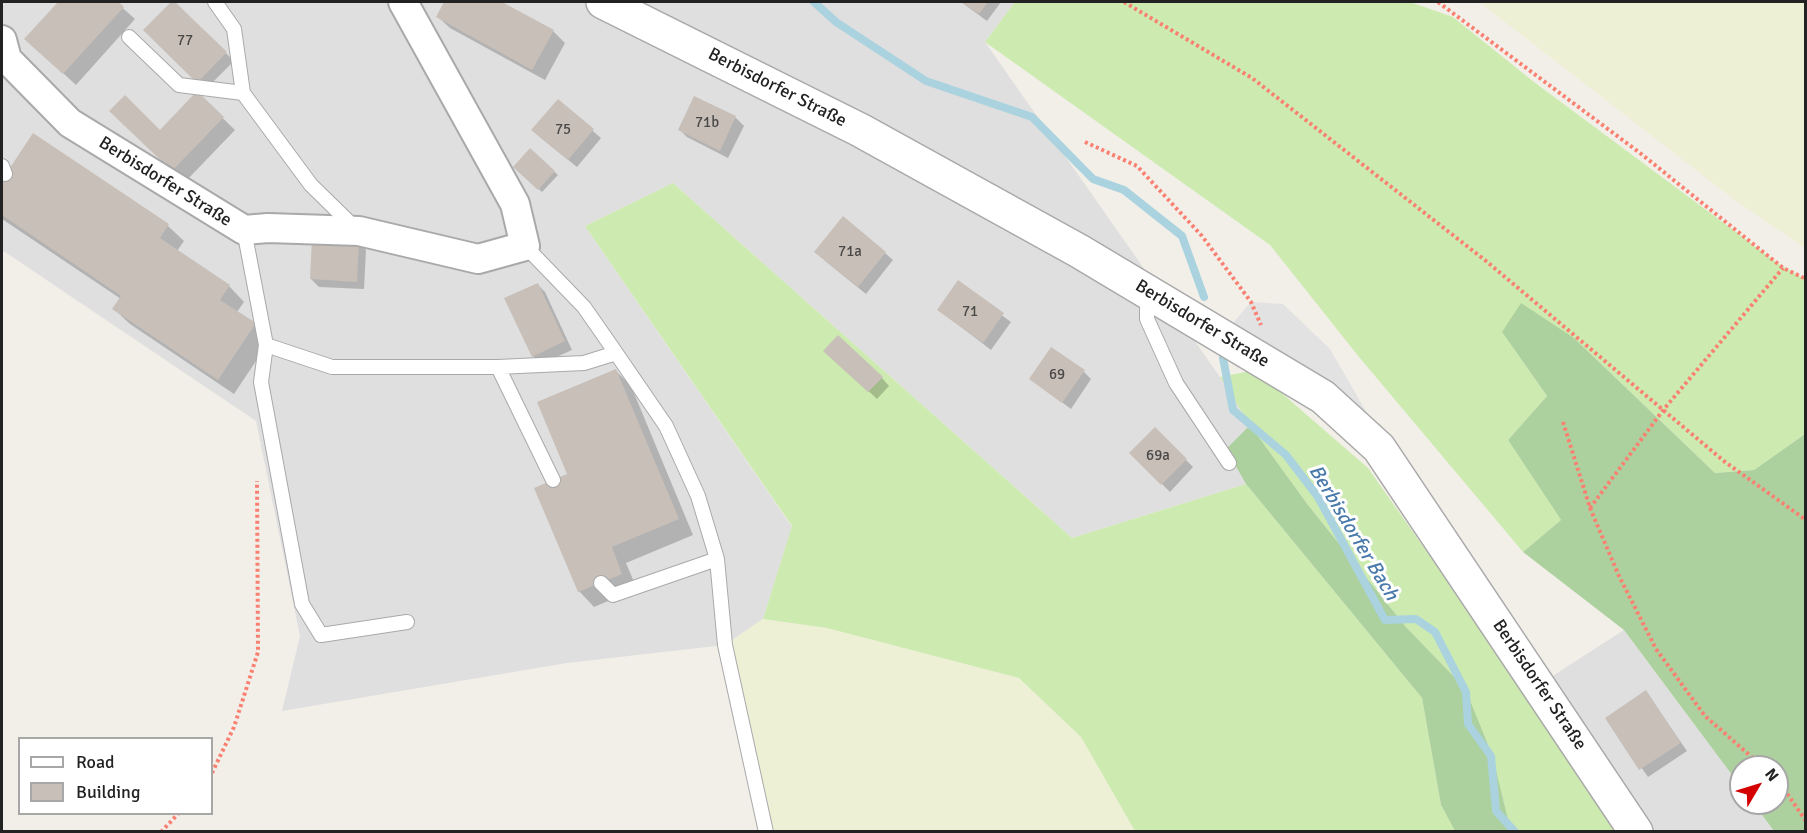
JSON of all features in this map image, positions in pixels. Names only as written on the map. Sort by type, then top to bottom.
[{"type":"street","points":[[403,2],[515,204],[525,246]]},
{"type":"street","name":"Berbisdorfer Straße","points":[[603,2],[860,130],[1147,291],[1323,397],[1380,448],[1636,831]]},
{"type":"street","name":"Berbisdorfer Straße","points":[[3,55],[70,123],[244,230],[268,228],[359,231],[478,259],[525,246]]},
{"type":"lane","points":[[215,2],[234,29],[243,93],[310,185],[359,231]]},
{"type":"lane","points":[[129,37],[179,85],[243,93]]},
{"type":"lane","points":[[244,230],[266,345],[261,382],[302,604],[321,635],[406,622]]},
{"type":"lane","points":[[525,246],[584,307],[616,353],[666,426],[698,496],[717,559],[725,645],[766,831]]},
{"type":"lane","points":[[1147,291],[1148,320],[1176,383],[1229,463]]},
{"type":"lane","points":[[266,345],[332,367],[498,367],[584,363],[616,353]]},
{"type":"lane","points":[[498,367],[553,480]]},
{"type":"lane","points":[[601,583],[613,595],[717,559]]},
{"type":"path","points":[[1124,2],[1252,78],[1486,261],[1725,462],[1806,520]]},
{"type":"path","points":[[1438,2],[1640,153],[1783,268],[1806,279]]},
{"type":"path","points":[[1085,142],[1137,166],[1202,236],[1251,302],[1282,372]]},
{"type":"path","points":[[1590,508],[1664,409],[1783,268]]},
{"type":"path","points":[[1563,422],[1590,508],[1619,576],[1656,649],[1705,716],[1749,755]]},
{"type":"path","points":[[213,770],[234,727],[258,652],[256,478]]},
{"type":"path","points":[[1789,796],[1806,821]]},
{"type":"path","points":[[161,831],[176,815]]},
{"type":"shaded area","points":[[2,2],[1015,2],[985,42],[1220,377],[1250,425],[1226,449],[1246,484],[1072,538],[673,183],[585,226],[792,527],[763,619],[725,645],[567,663],[282,711],[300,636],[256,421],[2,250]]},
{"type":"shaded area","points":[[1251,302],[1283,304],[1330,349],[1371,420],[1222,336]]},
{"type":"shaded area","points":[[1624,630],[1729,771],[1729,815],[1762,815],[1774,831],[1619,831],[1526,693]]},
{"type":"green space","points":[[1015,2],[1410,2],[1453,17],[1534,82],[1779,264],[1805,279],[1805,434],[1754,470],[1715,473],[1574,338],[1502,332],[1547,396],[1508,440],[1561,520],[1523,552],[1359,357],[1270,245],[985,42]]},
{"type":"green space","points":[[1479,2],[1805,2],[1805,248],[1736,201]]},
{"type":"green space","points":[[673,183],[1072,538],[1246,484],[1422,698],[1441,805],[1455,831],[1135,831],[1081,737],[1019,678],[827,628],[763,619],[792,526],[585,226]]},
{"type":"green space","points":[[1521,303],[1574,338],[1715,473],[1754,470],[1805,434],[1805,831],[1774,831],[1762,815],[1789,815],[1789,755],[1729,755],[1729,771],[1624,630],[1523,552],[1561,520],[1508,440],[1547,396],[1502,332]]},
{"type":"green space","points":[[1255,370],[1368,468],[1526,693],[1619,831],[1511,831],[1492,754],[1465,688],[1406,627],[1308,505],[1250,425],[1220,377]]},
{"type":"green space","points":[[1250,425],[1308,505],[1406,627],[1465,688],[1492,754],[1511,831],[1455,831],[1441,805],[1422,698],[1246,484],[1226,449]]},
{"type":"green space","points":[[763,619],[827,628],[1019,678],[1081,737],[1135,831],[766,831],[725,645]]},
{"type":"building","points":[[58,2],[119,2],[124,7],[63,74],[24,39]]},
{"type":"building","points":[[171,2],[175,2],[227,52],[197,83],[143,30]]},
{"type":"building","points":[[444,2],[502,2],[554,30],[532,70],[436,17]]},
{"type":"building","points":[[961,2],[988,2],[979,14]]},
{"type":"building","points":[[197,91],[224,117],[172,171],[109,111],[125,95],[160,130]]},
{"type":"building","points":[[694,96],[736,116],[720,151],[678,130]]},
{"type":"building","points":[[558,99],[594,129],[568,160],[531,130]]},
{"type":"building","points":[[33,133],[169,224],[160,238],[230,285],[220,300],[256,323],[218,380],[112,309],[121,296],[2,215],[2,180]]},
{"type":"building","points":[[530,148],[555,171],[538,190],[513,167]]},
{"type":"building","points":[[843,216],[886,252],[858,287],[814,252]]},
{"type":"building","points":[[312,238],[359,240],[357,282],[310,279]]},
{"type":"building","points":[[958,280],[1004,313],[983,343],[937,310]]},
{"type":"building","points":[[538,283],[565,341],[532,357],[504,298]]},
{"type":"building","points":[[838,335],[883,377],[868,392],[823,351]]},
{"type":"building","points":[[1051,347],[1085,370],[1062,403],[1029,379]]},
{"type":"building","points":[[616,369],[679,519],[612,547],[622,574],[578,592],[534,488],[567,474],[537,402]]},
{"type":"building","points":[[1155,427],[1187,459],[1161,485],[1129,453]]},
{"type":"building","points":[[1646,690],[1681,743],[1639,770],[1605,718]]},
{"type":"waterway","name":"Berbisdorfer Bach","points":[[814,2],[836,22],[926,81],[1032,117],[1093,179],[1124,190],[1182,236],[1204,297]]},
{"type":"waterway","name":"Berbisdorfer Bach","points":[[1223,358],[1233,410],[1286,455],[1318,497],[1385,620],[1416,619],[1435,632],[1466,692],[1468,724],[1491,756],[1496,811],[1515,832]]}]
